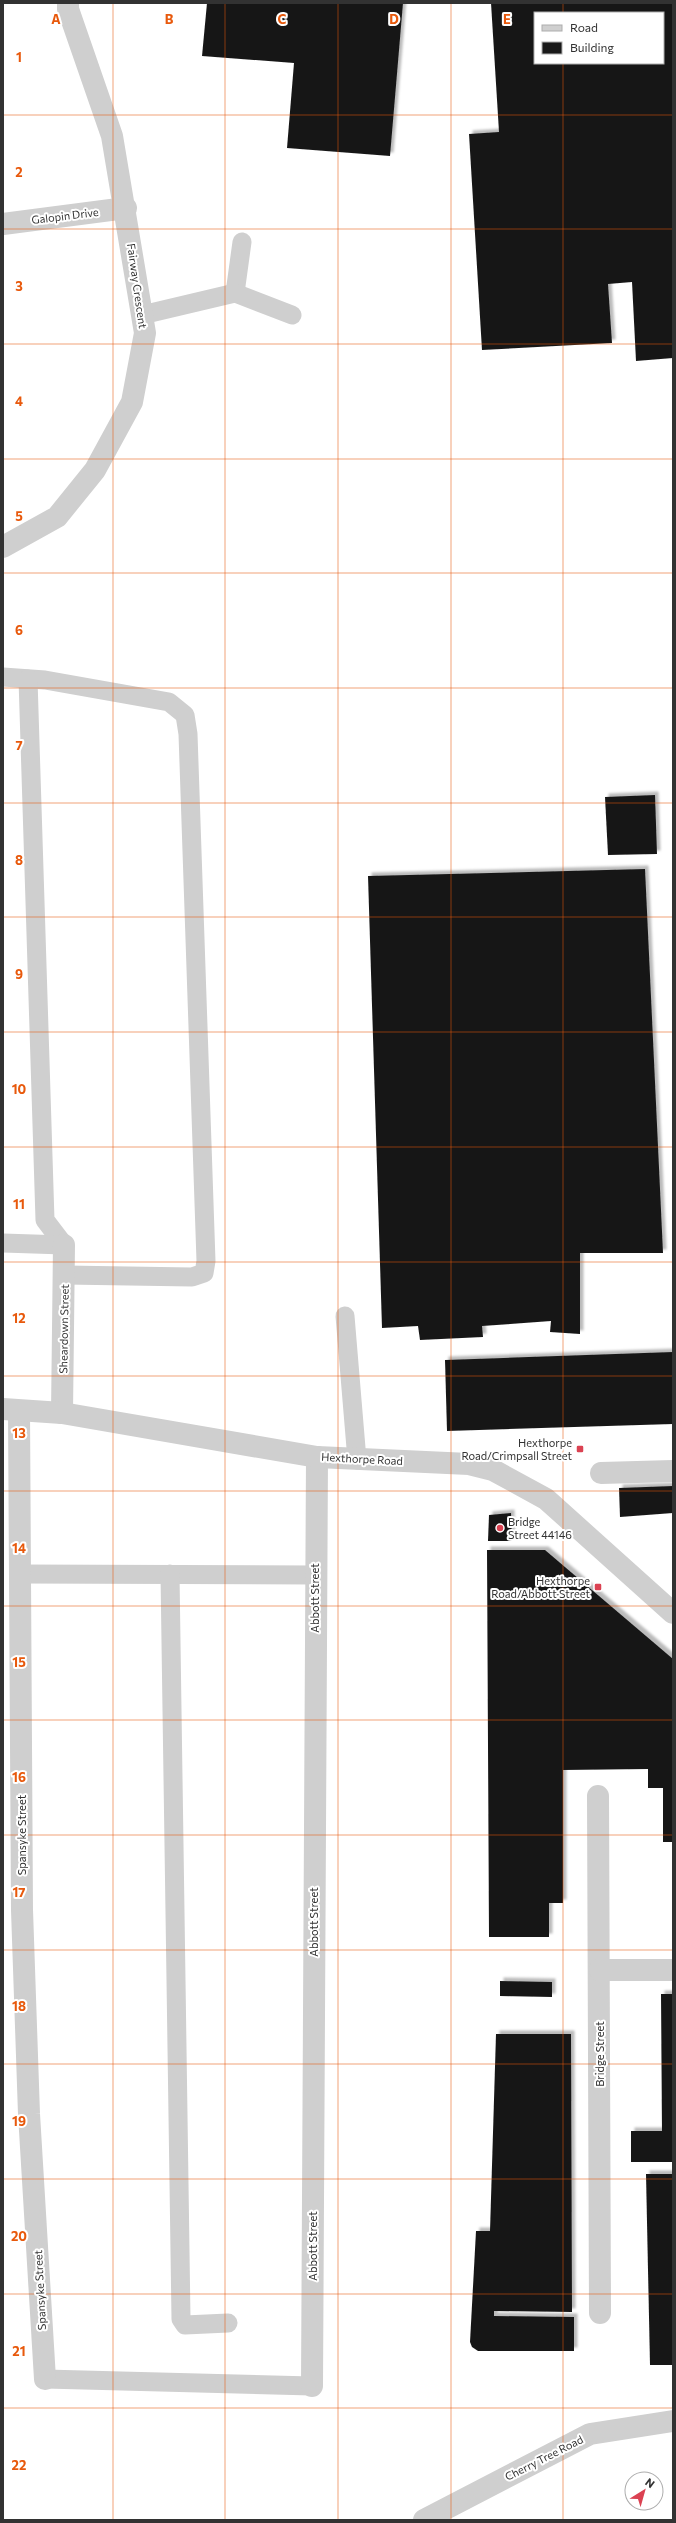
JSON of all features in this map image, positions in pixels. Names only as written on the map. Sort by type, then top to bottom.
[{"type":"street","name":"Fairway Crescent","points":[[3,547],[57,517],[95,470],[132,402],[145,333],[126,208],[112,136],[68,3]]},
{"type":"street","name":"Galopin Drive","points":[[3,224],[126,208]]},
{"type":"street","name":"Sheardown Street","points":[[62,1413],[65,1275],[64,1245]]},
{"type":"street","name":"Hexthorpe Road","points":[[11,1410],[62,1413],[316,1457],[469,1464],[493,1470],[546,1499],[673,1613]]},
{"type":"street","name":"Spansyke Street","points":[[11,1410],[20,1574],[22,1918],[30,2114],[45,2379]]},
{"type":"street","name":"Abbott Street","points":[[312,2386],[316,1457]]},
{"type":"street","points":[[601,1473],[673,1471]]},
{"type":"street","name":"Bridge Street","points":[[598,1796],[600,1970],[600,2313]]},
{"type":"street","points":[[600,1970],[673,1970]]},
{"type":"street","name":"Cherry Tree Road","points":[[424,2520],[590,2434],[673,2421]]},
{"type":"lane","points":[[235,294],[242,242]]},
{"type":"lane","points":[[142,315],[235,294],[292,315]]},
{"type":"lane","points":[[3,677],[45,680],[169,702],[185,715],[188,734],[206,1261],[204,1273],[192,1277],[65,1275]]},
{"type":"lane","points":[[28,679],[44,1220],[64,1245]]},
{"type":"lane","points":[[3,1243],[64,1245]]},
{"type":"lane","points":[[345,1316],[357,1460]]},
{"type":"lane","points":[[20,1574],[315,1575]]},
{"type":"lane","points":[[170,1574],[181,2319],[185,2325],[228,2323]]},
{"type":"lane","points":[[45,2379],[312,2386]]},
{"type":"building","points":[[207,3],[403,3],[390,156],[287,148],[294,63],[202,56]]},
{"type":"building","points":[[491,3],[673,3],[673,358],[636,361],[632,282],[608,284],[612,343],[482,350],[469,134],[499,132]]},
{"type":"building","points":[[655,795],[657,854],[608,855],[605,797]]},
{"type":"building","points":[[645,869],[663,1253],[580,1253],[580,1334],[550,1332],[551,1321],[482,1326],[483,1337],[420,1340],[418,1326],[382,1328],[368,876]]},
{"type":"building","points":[[673,1352],[673,1424],[447,1431],[445,1360]]},
{"type":"building","points":[[673,1486],[673,1513],[620,1517],[619,1488]]},
{"type":"building","name":"Bridge Street 44146","points":[[511,1513],[512,1541],[488,1541],[489,1515]]},
{"type":"building","points":[[487,1550],[545,1550],[673,1659],[673,1842],[663,1842],[663,1788],[648,1788],[648,1769],[563,1770],[563,1903],[549,1903],[549,1937],[489,1937]]},
{"type":"building","points":[[500,1981],[552,1982],[552,1997],[500,1996]]},
{"type":"building","points":[[661,1994],[673,1994],[673,2162],[631,2162],[631,2131],[662,2131]]},
{"type":"building","points":[[496,2034],[571,2034],[572,2312],[494,2311],[494,2316],[574,2317],[574,2351],[478,2351],[472,2347],[470,2342],[476,2231],[490,2231]]},
{"type":"building","points":[[646,2174],[673,2174],[673,2365],[650,2365]]},
{"type":"place","name":"Hexthorpe Road/Crimpsall Street","points":[[580,1449]]},
{"type":"place","name":"Bridge Street 44146","points":[[500,1528]]},
{"type":"place","name":"Hexthorpe Road/Abbott Street","points":[[598,1587]]}]
